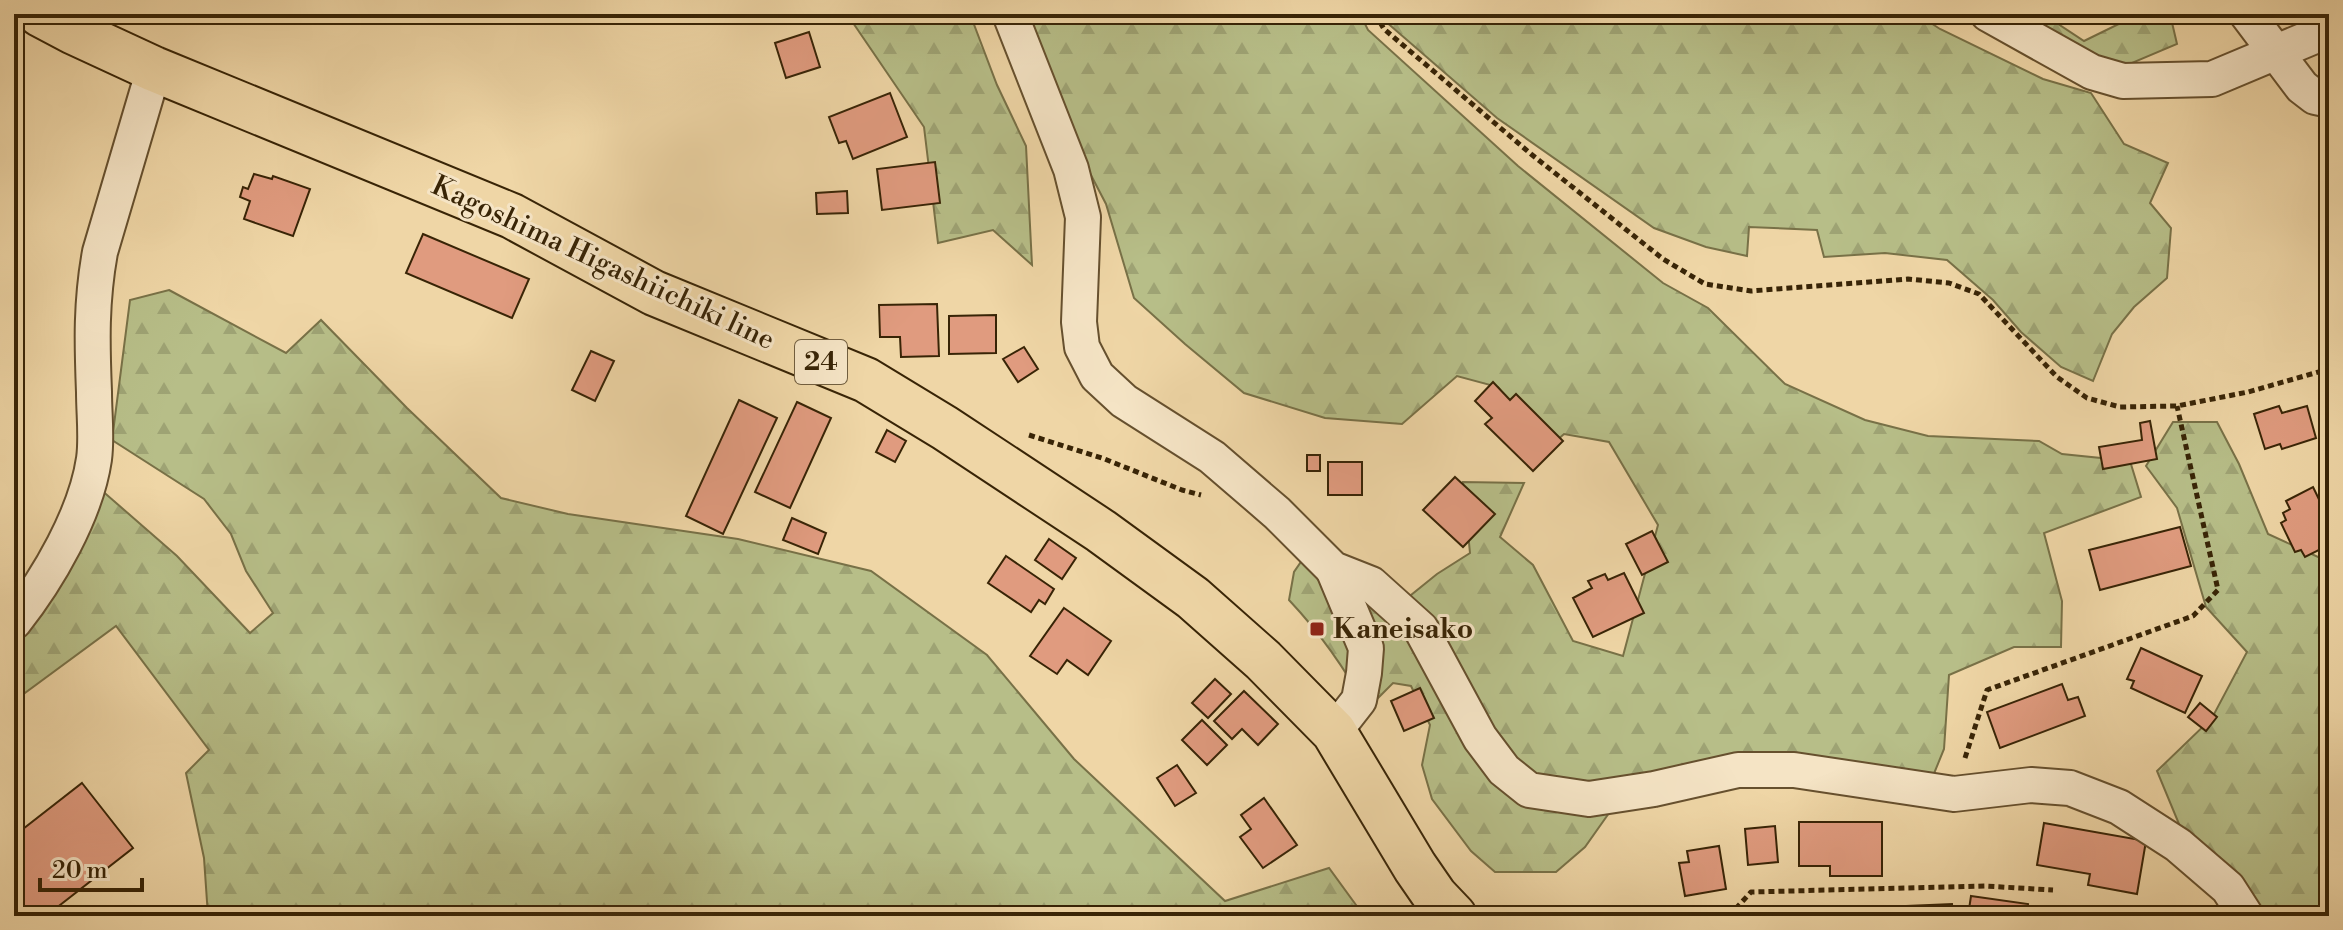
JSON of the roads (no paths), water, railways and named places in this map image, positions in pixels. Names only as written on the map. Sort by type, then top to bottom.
[{"type":"main road","name":"Kagoshima Higashiichiki line","points":[[66,20],[154,69],[512,216],[654,293],[866,380],[945,428],[1088,522],[1193,598],[1263,660],[1334,732],[1415,867],[1435,896],[1454,916]]},
{"type":"street","points":[[1010,14],[1071,169],[1083,217],[1079,322],[1082,347],[1097,376],[1124,401],[1212,457],[1277,513],[1333,569],[1366,648],[1359,700],[1334,732]]},
{"type":"street","points":[[1988,14],[2092,72],[2123,81],[2212,79],[2329,30]]},
{"type":"street","points":[[2247,14],[2302,87],[2315,97],[2329,100]]},
{"type":"street","points":[[14,622],[33,597],[68,535],[85,497],[94,458],[92,317],[95,282],[100,252],[154,69]]},
{"type":"street","points":[[1333,569],[1371,584],[1421,629],[1480,738],[1504,770],[1529,790],[1589,799],[1654,789],[1738,770],[1794,770],[1954,794],[2031,785],[2070,788],[2119,807],[2178,845],[2228,888],[2246,916]]},
{"type":"place","name":"Kaneisako","points":[[1317,629]]}]
